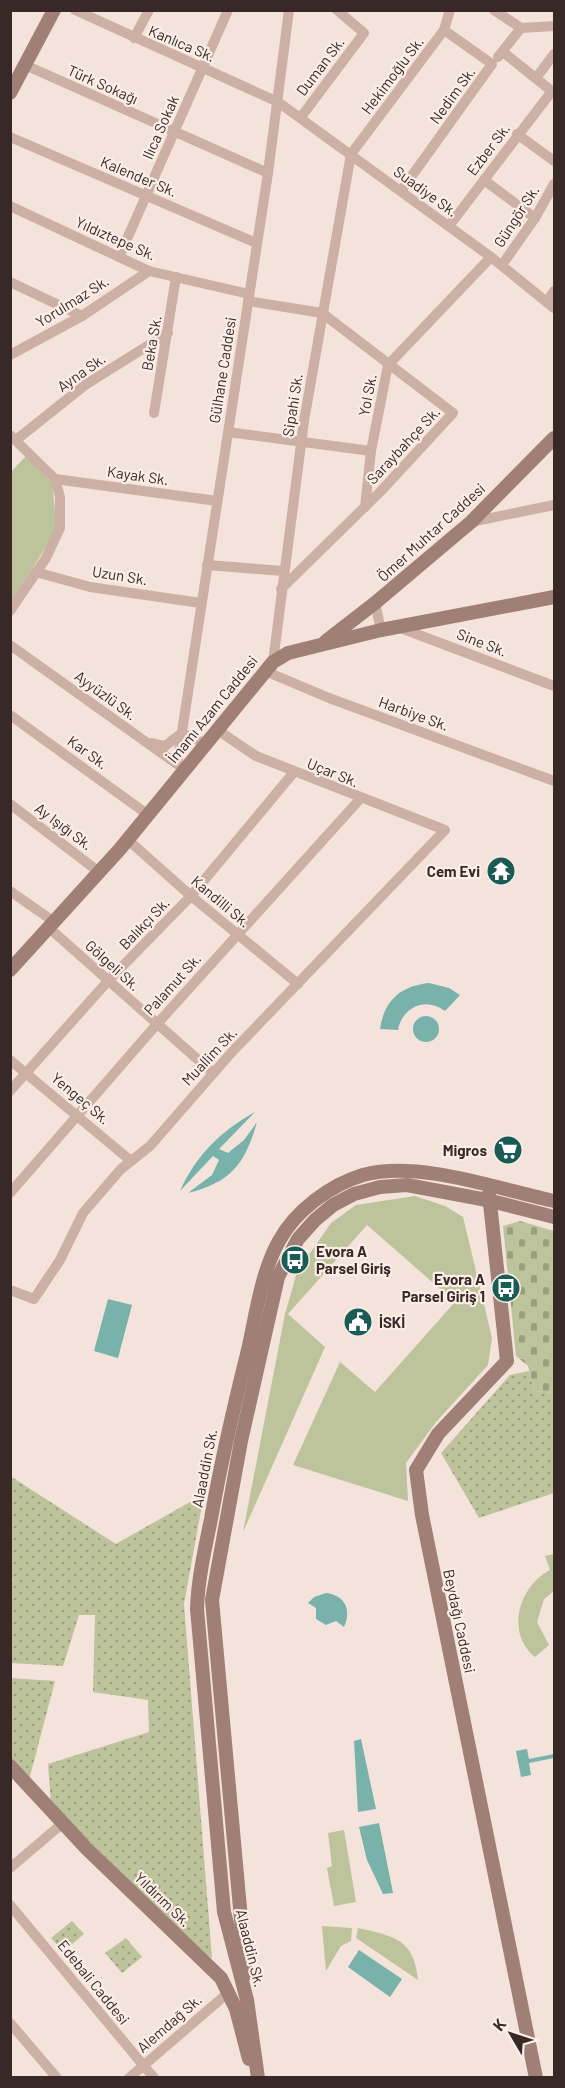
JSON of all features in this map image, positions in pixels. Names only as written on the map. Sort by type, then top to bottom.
[{"type":"street","points":[[12,85],[54,10]]},
{"type":"street","name":"Kanlıca Sk.","points":[[75,10],[278,102]]},
{"type":"street","points":[[134,38],[149,10]]},
{"type":"street","name":"llıca Sokak","points":[[118,256],[228,10]]},
{"type":"street","name":"Gülhane Caddesi","points":[[181,766],[182,733],[268,173],[289,10]]},
{"type":"street","name":"Duman Sk.","points":[[301,117],[364,33],[336,10]]},
{"type":"street","name":"Hekimoğlu Sk.","points":[[351,154],[444,30],[450,10]]},
{"type":"street","points":[[494,10],[511,14],[521,28]]},
{"type":"street","points":[[492,64],[521,28],[555,26]]},
{"type":"street","name":"Nedim Sk.","points":[[401,191],[492,64],[444,30]]},
{"type":"street","name":"Ezber Sk.","points":[[449,226],[517,134],[553,92],[503,52]]},
{"type":"street","points":[[536,78],[555,54]]},
{"type":"street","name":"Türk Sokağı","points":[[25,65],[268,173]]},
{"type":"street","name":"Suadiye Sk.","points":[[278,102],[502,265],[551,304]]},
{"type":"street","points":[[517,134],[555,161]]},
{"type":"street","name":"Kalender Sk.","points":[[10,137],[256,243]]},
{"type":"street","name":"Sipahi Sk.","points":[[269,666],[322,313],[351,154]]},
{"type":"street","points":[[484,180],[535,218]]},
{"type":"street","name":"Güngör Sk.","points":[[502,265],[535,218],[555,184]]},
{"type":"street","name":"Yıldıztepe Sk.","points":[[10,206],[149,271],[248,298]]},
{"type":"street","name":"Yol Sk.","points":[[364,507],[371,451],[388,365],[491,257]]},
{"type":"street","name":"Yorulmaz Sk.","points":[[12,353],[82,316],[149,271]]},
{"type":"street","name":"Beka Sk.","points":[[154,413],[176,277]]},
{"type":"street","points":[[10,282],[82,316]]},
{"type":"street","points":[[551,304],[555,291]]},
{"type":"street","name":"Saraybahçe Sk.","points":[[248,298],[322,313],[453,413],[364,507],[281,589]]},
{"type":"street","name":"Ayna Sk.","points":[[13,438],[85,385],[168,333]]},
{"type":"street","points":[[228,432],[371,451]]},
{"type":"street","points":[[10,611],[56,542],[60,528],[60,497],[54,479],[13,438]]},
{"type":"street","name":"Ömer Muhtar Caddesi","points":[[322,644],[375,603],[471,522],[555,438]]},
{"type":"street","name":"Kayak Sk.","points":[[54,479],[217,501]]},
{"type":"street","points":[[471,522],[555,505]]},
{"type":"street","points":[[207,565],[283,571]]},
{"type":"street","name":"Uzun Sk.","points":[[36,572],[90,587],[201,603]]},
{"type":"street","points":[[548,598],[555,605]]},
{"type":"street","name":"İmamı Azam Caddesi","points":[[10,970],[99,872],[147,814],[181,766],[204,743],[269,666],[288,653],[322,644],[381,630],[548,598]]},
{"type":"street","points":[[375,603],[381,630]]},
{"type":"street","name":"Sine Sk.","points":[[398,627],[555,686]]},
{"type":"street","name":"Ayyüzlü Sk.","points":[[10,645],[181,766]]},
{"type":"street","name":"Harbiye Sk.","points":[[269,666],[329,698],[555,781]]},
{"type":"street","name":"Kar Sk.","points":[[10,715],[147,814]]},
{"type":"street","name":"Uçar Sk.","points":[[216,729],[256,756],[360,799],[445,830]]},
{"type":"street","points":[[138,737],[165,746],[182,733],[204,743]]},
{"type":"street","name":"Balıkçı Sk.","points":[[10,1091],[108,981],[191,896],[294,772]]},
{"type":"street","name":"Palamut Sk.","points":[[11,1190],[157,1023],[360,799]]},
{"type":"street","name":"Ay Işığı Sk.","points":[[10,804],[99,872]]},
{"type":"street","name":"Muallim Sk.","points":[[10,1290],[34,1299],[60,1260],[83,1213],[121,1169],[150,1146],[213,1072],[445,830]]},
{"type":"street","name":"Kandilli Sk.","points":[[127,839],[191,896],[298,984]]},
{"type":"street","name":"Gölgeli Sk.","points":[[10,891],[50,924],[108,981],[213,1072]]},
{"type":"street","name":"Yengeç Sk.","points":[[10,1060],[131,1161]]},
{"type":"street","name":"Alaaddin Sk.","points":[[247,2000],[224,1912],[197,1609],[199,1582],[226,1439],[267,1271],[279,1241],[294,1219],[336,1187],[361,1176],[383,1171],[431,1173],[555,1216]]},
{"type":"street","name":"Alaaddin Sk.","points":[[247,2000],[244,1944],[212,1621],[214,1578],[241,1441],[278,1277],[298,1239],[315,1220],[333,1205],[354,1194],[380,1187],[407,1185],[555,1201]]},
{"type":"street","name":"Beydağı Caddesi","points":[[489,1193],[507,1361],[438,1434],[416,1470],[422,1515],[536,2078]]},
{"type":"street","points":[[230,1422],[245,1425]]},
{"type":"street","points":[[226,1439],[241,1441]]},
{"type":"street","name":"Yıldırım Sk.","points":[[10,1766],[63,1823],[221,1978],[249,2039]]},
{"type":"street","points":[[10,1868],[63,1823]]},
{"type":"street","name":"Edebali Caddesi","points":[[10,1905],[154,2078]]},
{"type":"street","name":"Alemdağ Sk.","points":[[129,2078],[229,1992]]},
{"type":"street","name":"Yıldırım Sk.","points":[[247,2000],[249,2039],[256,2078]]},
{"type":"street","points":[[10,2023],[57,2078]]},
{"type":"green space","points":[[26,456],[52,483],[57,529],[11,603],[11,472]]},
{"type":"green space","points":[[415,1196],[445,1206],[463,1217],[492,1338],[488,1365],[436,1422],[406,1463],[408,1501],[293,1465],[340,1362],[375,1392],[455,1302],[367,1225],[288,1314],[325,1347],[243,1532],[285,1314],[297,1272],[331,1223],[356,1205]]},
{"type":"green space","points":[[520,1221],[554,1231],[554,1393],[534,1391],[528,1366],[516,1356],[503,1226]]},
{"type":"green space","points":[[529,1371],[534,1391],[554,1393],[554,1493],[479,1518],[441,1453],[510,1375]]},
{"type":"green space","points":[[10,1476],[116,1544],[204,1494],[184,1604],[212,1958],[202,1953],[51,1803],[48,1764],[149,1732],[148,1700],[93,1692],[95,1615],[79,1615],[63,1666],[11,1663],[10,1584],[13,1580],[10,1578]]},
{"type":"green space","points":[[554,1554],[554,1591],[544,1599],[537,1622],[549,1645],[535,1657],[520,1636],[518,1623],[520,1610],[530,1587],[550,1570],[545,1556]]},
{"type":"green space","points":[[10,1678],[55,1681],[29,1780],[11,1759]]},
{"type":"green space","points":[[344,1830],[356,1902],[334,1906],[327,1868],[332,1866],[328,1833]]},
{"type":"green space","points":[[72,1921],[84,1934],[63,1952],[51,1938]]},
{"type":"green space","points":[[322,1926],[352,1928],[351,1941],[341,1946],[326,1971]]},
{"type":"green space","points":[[358,1928],[400,1941],[412,1955],[418,1980],[356,1938]]},
{"type":"green space","points":[[126,1938],[142,1957],[122,1973],[105,1953]]},
{"type":"water","points":[[429,983],[449,988],[460,995],[445,1011],[430,1004],[423,1004],[404,1015],[398,1030],[380,1029],[385,1010],[395,997],[402,991]]},
{"type":"water","points":[[426,1016],[435,1020],[439,1029],[435,1038],[426,1042],[417,1038],[413,1029],[417,1020]]},
{"type":"water","points":[[255,1112],[219,1149],[228,1153],[244,1140],[257,1122],[247,1149],[234,1169],[215,1183],[188,1193],[212,1175],[219,1160],[213,1156],[180,1191],[194,1166],[211,1145],[220,1136]]},
{"type":"water","points":[[108,1299],[132,1305],[118,1358],[94,1351]]},
{"type":"water","points":[[326,1593],[333,1594],[345,1604],[347,1615],[344,1627],[336,1621],[326,1625],[316,1619],[316,1608],[308,1603],[314,1597]]},
{"type":"water","points":[[361,1739],[376,1809],[358,1812],[354,1741]]},
{"type":"water","points":[[527,1749],[529,1759],[554,1754],[554,1758],[529,1763],[531,1775],[521,1777],[516,1751]]},
{"type":"water","points":[[379,1823],[393,1893],[383,1894],[367,1860],[359,1827]]},
{"type":"water","points":[[359,1950],[402,1979],[390,1997],[348,1967]]},
{"type":"place","name":"Cem Evi","points":[[501,871]]},
{"type":"place","name":"Migros","points":[[508,1150]]},
{"type":"place","name":"Evora A Parsel Giriş","points":[[295,1260]]},
{"type":"place","name":"Evora A Parsel Giriş 1","points":[[506,1288]]},
{"type":"place","name":"İSKİ","points":[[358,1322]]}]
